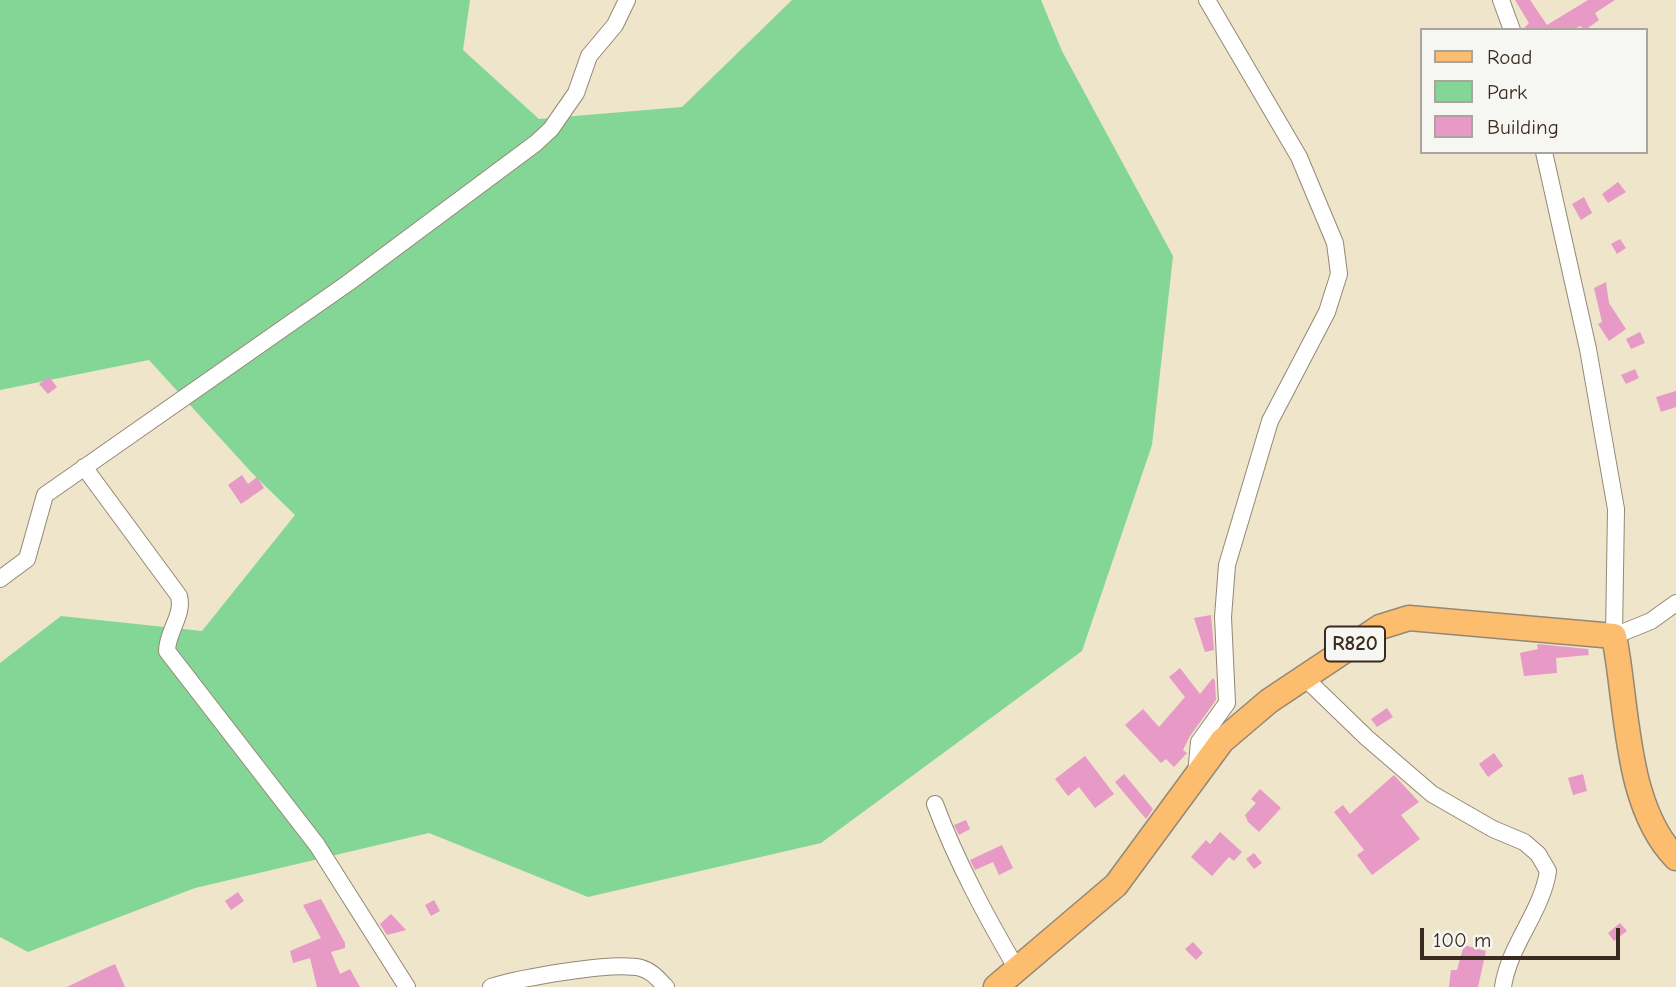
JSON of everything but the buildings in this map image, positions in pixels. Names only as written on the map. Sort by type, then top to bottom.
[{"type":"main road","name":"R820","points":[[996,987],[1116,885],[1223,741],[1269,701],[1306,679],[1380,627],[1409,618],[1614,636]]},
{"type":"main road","points":[[1614,636],[1636,787],[1665,846],[1676,858]]},
{"type":"street","points":[[0,579],[27,559],[46,495],[314,307],[536,144],[576,93],[590,56],[615,25],[627,0]]},
{"type":"street","points":[[1195,781],[1199,742],[1227,703],[1223,617],[1227,565],[1270,421],[1327,312],[1339,274],[1335,243],[1299,157],[1208,0]]},
{"type":"street","points":[[1501,0],[1511,28]]},
{"type":"street","points":[[1544,154],[1588,349],[1616,509],[1614,636],[1651,621],[1676,603]]},
{"type":"street","points":[[84,467],[179,596],[181,606],[167,639],[167,651],[317,845],[407,987]]},
{"type":"street","points":[[1306,679],[1367,738],[1432,794],[1493,829],[1524,842],[1538,854],[1548,871],[1545,889],[1524,926],[1505,973],[1503,987]]},
{"type":"street","points":[[935,804],[972,892],[1018,971]]},
{"type":"street","points":[[491,987],[522,978],[632,966],[653,973],[666,987]]},
{"type":"green space","points":[[0,0],[470,0],[463,50],[539,119],[682,107],[792,0],[1041,0],[1062,51],[1173,256],[1152,445],[1082,651],[821,843],[588,897],[429,833],[195,888],[28,952],[0,937],[0,663],[61,616],[202,631],[295,515],[252,473],[149,360],[0,390]]}]
